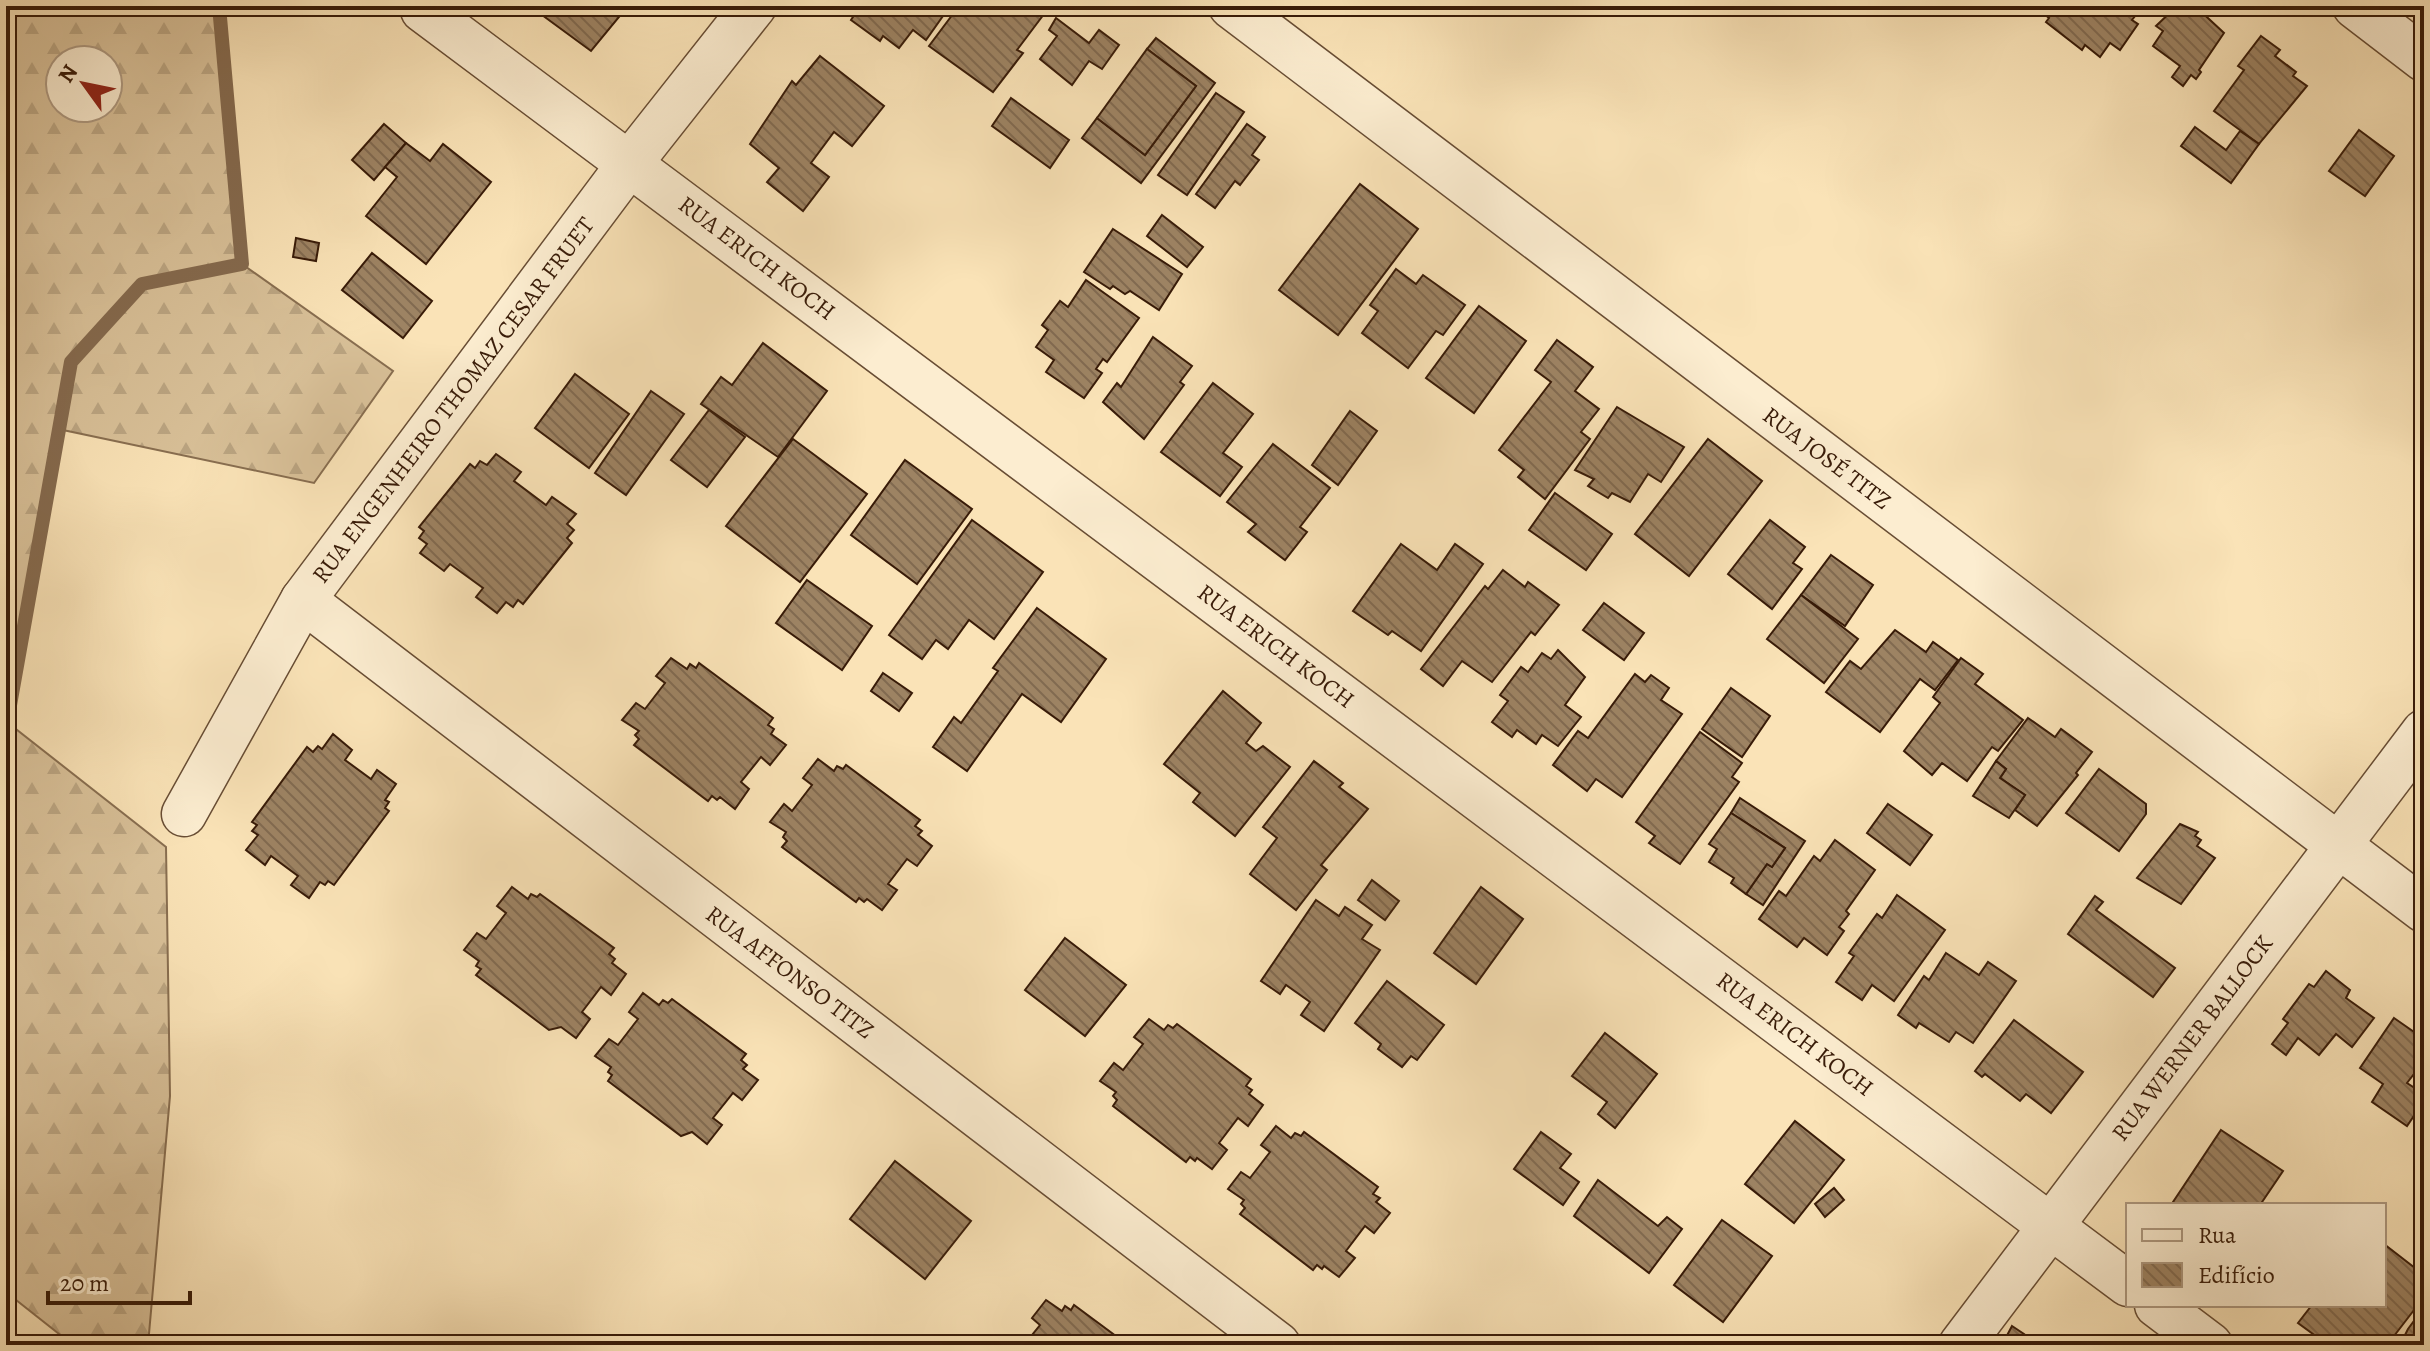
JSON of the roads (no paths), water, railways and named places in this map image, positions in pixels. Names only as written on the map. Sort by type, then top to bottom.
[{"type":"street","name":"RUA ENGENHEIRO THOMAZ CESAR FRUET","points":[[184,814],[303,600],[630,163],[754,6]]},
{"type":"street","name":"RUA JOSÉ TITZ","points":[[1231,6],[2424,910]]},
{"type":"street","points":[[2355,6],[2424,59]]},
{"type":"street","name":"RUA ERICH KOCH","points":[[423,10],[2126,1282]]},
{"type":"street","name":"RUA AFFONSO TITZ","points":[[303,600],[1278,1345]]},
{"type":"street","name":"RUA WERNER BALLOCK","points":[[1961,1345],[2424,732]]},
{"type":"street","points":[[2160,1307],[2210,1345]]},
{"type":"waterway","points":[[6,859],[7,722],[71,362],[142,284],[242,264],[219,6]]}]
